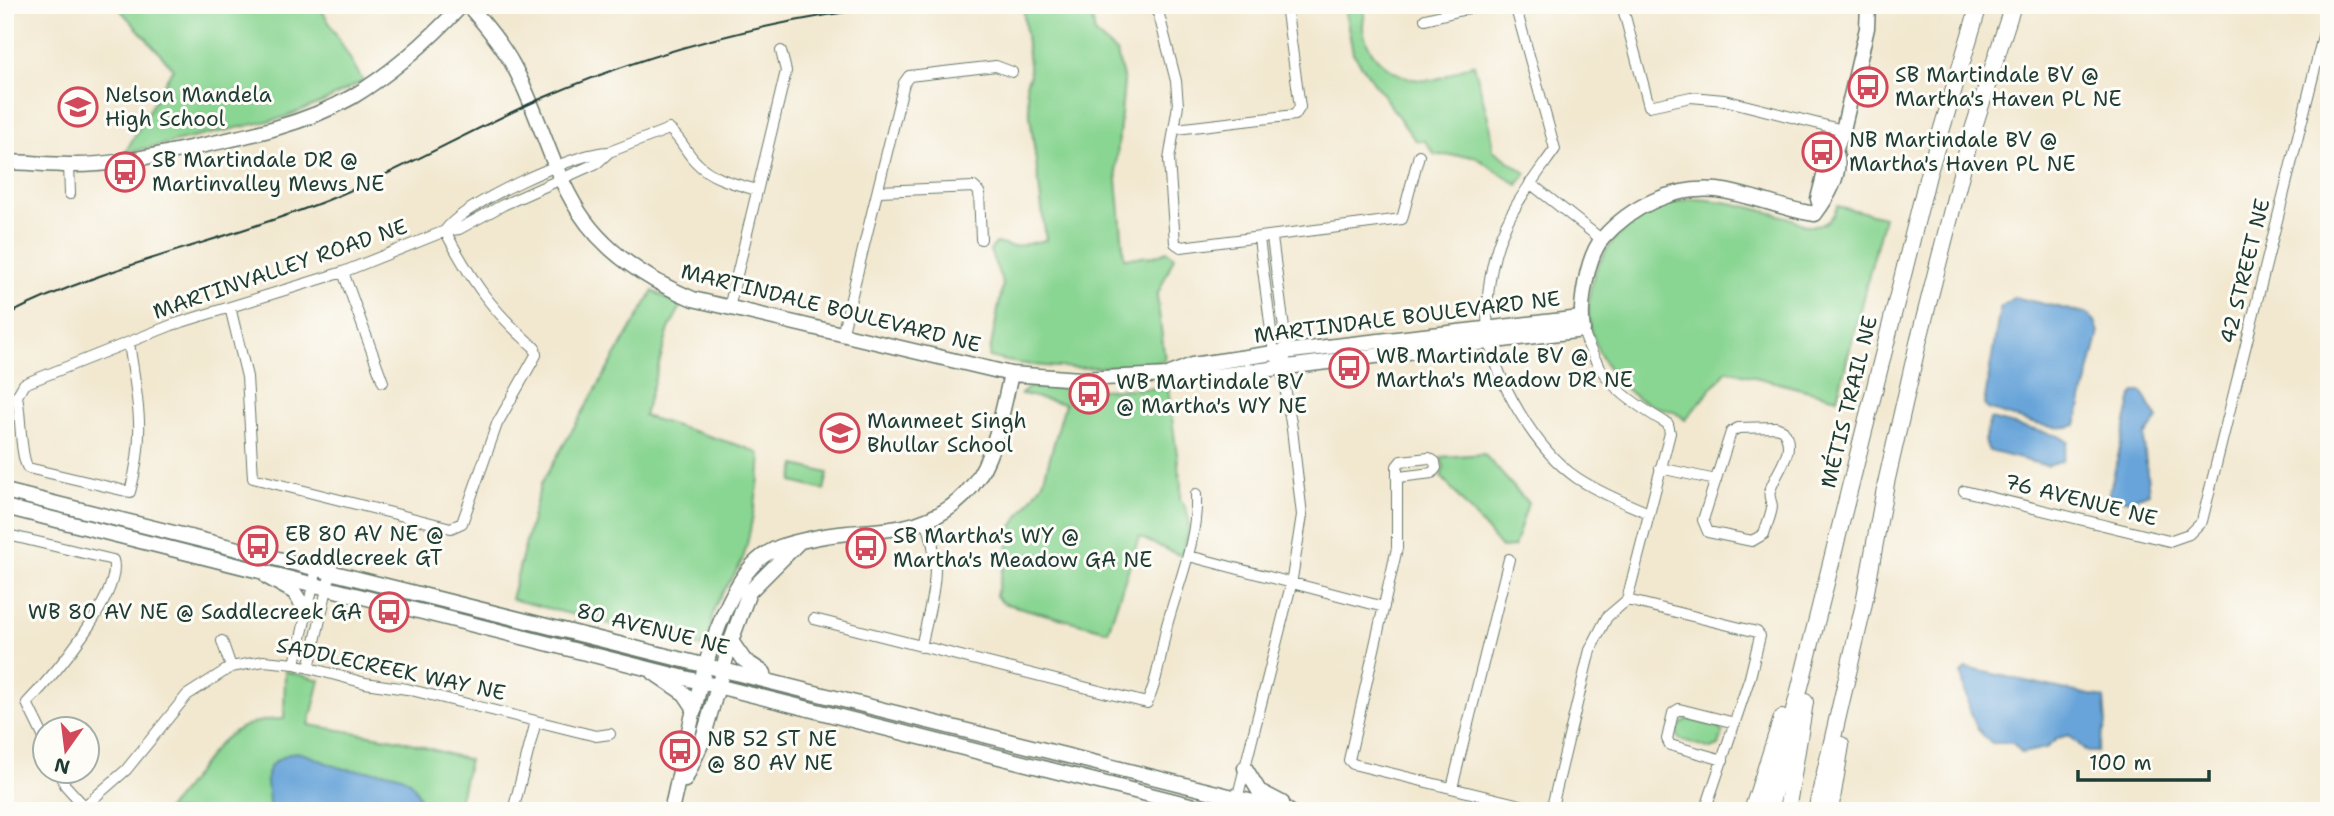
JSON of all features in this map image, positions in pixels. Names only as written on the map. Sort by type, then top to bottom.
[{"type":"main road","name":"MÉTIS TRAIL NE","points":[[1769,811],[1931,163],[1979,5]]},
{"type":"main road","points":[[1830,811],[1886,483],[1918,342],[1970,139],[2013,5]]},
{"type":"main road","points":[[1816,811],[1863,608]]},
{"type":"main road","points":[[1752,811],[1788,700],[1803,671]]},
{"type":"main road","points":[[1787,811],[1806,703],[1803,671]]},
{"type":"street","points":[[5,162],[69,165],[130,160],[237,138],[322,111],[350,98],[398,66],[425,44],[462,5]]},
{"type":"street","name":"MARTINDALE BOULEVARD NE","points":[[468,5],[514,66],[558,172],[580,213],[632,267],[660,285],[693,299],[1011,374],[1080,379],[1170,374],[1199,378],[1282,369],[1489,335]]},
{"type":"street","points":[[1152,5],[1159,15],[1176,81],[1176,129],[1169,160],[1175,243],[1181,247],[1402,219],[1419,155]]},
{"type":"street","points":[[1176,129],[1295,115],[1300,107],[1286,5]]},
{"type":"street","points":[[1426,19],[1483,5]]},
{"type":"street","points":[[1515,5],[1555,149],[1530,183],[1498,246],[1490,284],[1489,335],[1512,398],[1545,450],[1576,477],[1609,497],[1649,513]]},
{"type":"street","points":[[1622,5],[1649,106],[1692,97],[1724,100],[1843,130]]},
{"type":"street","name":"MARTINDALE BOULEVARD NE","points":[[1170,374],[1192,365],[1281,352],[1489,335],[1582,324],[1587,274],[1601,239],[1639,208],[1678,191],[1717,190],[1815,214],[1828,200],[1839,159],[1835,151],[1843,130],[1867,28],[1868,5]]},
{"type":"street","name":"42 STREET NE","points":[[2189,534],[2202,521],[2329,12]]},
{"type":"street","points":[[729,308],[786,72],[781,51]]},
{"type":"street","points":[[842,335],[904,83],[909,76],[996,66],[1012,72]]},
{"type":"street","name":"MARTINVALLEY ROAD NE","points":[[129,343],[141,421],[139,457],[130,492],[28,468],[23,457],[23,423],[17,396],[24,384],[129,343],[230,307],[343,272],[445,231],[459,229],[558,172],[597,163],[609,152],[668,129],[677,135],[697,163],[723,180],[757,190]]},
{"type":"street","points":[[69,165],[70,194]]},
{"type":"street","points":[[1530,183],[1601,239]]},
{"type":"street","points":[[879,191],[974,187],[979,192],[981,239]]},
{"type":"street","points":[[230,307],[247,377],[253,478],[451,528],[462,523],[497,424],[536,355],[535,348],[498,316],[468,273],[445,231]]},
{"type":"street","points":[[1236,805],[1292,585],[1302,516],[1282,369],[1272,237]]},
{"type":"street","points":[[1259,239],[1281,352]]},
{"type":"street","points":[[343,272],[383,382]]},
{"type":"street","points":[[1551,811],[1590,650],[1607,617],[1627,600],[1670,433],[1668,424],[1623,398],[1600,370],[1582,324]]},
{"type":"street","points":[[800,541],[749,592],[731,641],[702,741],[671,811],[695,709],[734,589],[754,564],[773,548],[800,541],[841,532],[901,527],[926,521],[946,510],[965,495],[988,464],[1011,374]]},
{"type":"street","points":[[1738,428],[1776,428],[1787,436],[1782,469],[1774,478],[1769,496],[1773,505],[1764,534],[1759,539],[1752,541],[1708,531],[1704,527],[1703,520],[1716,480],[1731,432],[1738,428]]},
{"type":"street","points":[[1660,468],[1716,480]]},
{"type":"street","points":[[1399,477],[1397,548],[1349,760],[1353,764],[1545,811]]},
{"type":"street","name":"80 AVENUE NE","points":[[5,491],[708,664],[1236,805],[1289,811]]},
{"type":"street","name":"76 AVENUE NE","points":[[1964,491],[2169,541],[2189,534]]},
{"type":"street","points":[[814,619],[1147,704],[1177,585],[1189,556],[1197,514],[1196,494]]},
{"type":"street","name":"80 AVENUE NE","points":[[5,507],[1214,811]]},
{"type":"street","points":[[920,647],[936,576],[935,546],[926,521]]},
{"type":"street","points":[[5,540],[8,535],[113,560],[115,568],[98,612],[74,651],[27,703],[32,714]]},
{"type":"street","points":[[1189,556],[1384,607]]},
{"type":"street","points":[[1452,788],[1509,559]]},
{"type":"street","points":[[244,566],[294,592],[307,612]]},
{"type":"street","points":[[309,668],[324,570]]},
{"type":"street","points":[[295,664],[307,612],[321,585]]},
{"type":"street","points":[[1627,600],[1756,632],[1760,642],[1705,811]]},
{"type":"street","points":[[222,641],[231,667]]},
{"type":"street","points":[[731,641],[749,664],[787,685]]},
{"type":"street","name":"SADDLECREEK WAY NE","points":[[82,809],[126,770],[187,695],[231,667],[264,661],[295,664],[365,683],[407,688],[596,736],[610,734]]},
{"type":"street","points":[[641,665],[674,685],[695,709]]},
{"type":"street","points":[[1723,760],[1670,745],[1667,739],[1673,713],[1679,709],[1735,723]]},
{"type":"street","points":[[513,811],[536,721]]},
{"type":"street","points":[[1245,768],[1259,791],[1299,811]]},
{"type":"street","points":[[65,784],[82,809]]},
{"type":"green space","points":[[116,5],[319,5],[363,81],[323,102],[282,118],[125,153],[173,68]]},
{"type":"green space","points":[[1023,5],[1090,5],[1095,34],[1117,53],[1124,82],[1116,168],[1124,258],[1155,256],[1167,251],[1174,257],[1157,296],[1165,361],[1077,368],[1033,365],[989,357],[1003,284],[990,251],[996,243],[1012,247],[1046,240],[1026,84],[1030,75]]},
{"type":"green space","points":[[1344,5],[1366,5],[1363,27],[1371,49],[1387,67],[1409,78],[1432,80],[1474,64],[1491,130],[1493,150],[1526,173],[1518,185],[1474,156],[1435,155],[1425,141],[1415,140],[1353,53]]},
{"type":"green space","points":[[1691,199],[1749,207],[1810,226],[1826,222],[1832,217],[1837,206],[1884,217],[1837,398],[1727,370],[1685,420],[1676,413],[1638,398],[1614,376],[1597,348],[1589,319],[1590,291],[1598,265],[1613,241],[1634,222],[1660,207]]},
{"type":"green space","points":[[653,291],[681,306],[669,329],[644,416],[744,447],[758,453],[760,460],[744,555],[718,600],[709,633],[701,647],[511,599],[541,484]]},
{"type":"green space","points":[[1031,386],[1093,390],[1168,388],[1181,484],[1180,499],[1188,513],[1188,534],[1181,556],[1139,537],[1108,631],[1003,603],[996,596],[1008,550],[1007,534],[1043,482],[1065,404],[1021,394]]},
{"type":"green space","points":[[1484,454],[1528,503],[1514,547],[1501,548],[1441,476],[1444,468],[1441,457]]},
{"type":"green space","points":[[796,465],[828,473],[824,490],[792,482]]},
{"type":"green space","points":[[285,671],[320,680],[309,725],[400,740],[469,760],[457,811],[165,811],[214,749],[227,737],[242,727],[261,721],[284,719]]},
{"type":"green space","points":[[1687,719],[1718,727],[1723,733],[1719,746],[1711,749],[1679,739],[1676,729]]},
{"type":"water","points":[[2014,297],[2087,314],[2095,321],[2099,332],[2076,425],[2044,426],[1988,409],[1984,405],[2000,308]]},
{"type":"water","points":[[2136,392],[2142,392],[2158,419],[2145,435],[2149,493],[2124,500],[2109,495],[2132,396]]},
{"type":"water","points":[[1990,419],[2059,436],[2068,442],[2062,461],[2048,466],[1989,451],[1984,441]]},
{"type":"water","points":[[1966,668],[2104,698],[2106,724],[2097,752],[2087,752],[2069,735],[2058,738],[2046,748],[2022,753],[2013,743],[1992,743],[1984,737],[1974,721],[1961,674]]},
{"type":"water","points":[[295,752],[341,768],[393,773],[403,777],[419,795],[422,811],[269,811],[269,769],[282,757]]},
{"type":"tram line","points":[[5,316],[84,282],[328,200],[538,100],[625,66],[760,28],[899,5]]},
{"type":"place","name":"SB Martindale BV @ Martha's Haven PL NE","points":[[1868,87]]},
{"type":"place","name":"Nelson Mandela High School","points":[[78,107]]},
{"type":"place","name":"NB Martindale BV @ Martha's Haven PL NE","points":[[1822,152]]},
{"type":"place","name":"SB Martindale DR @ Martinvalley Mews NE","points":[[125,172]]},
{"type":"place","name":"WB Martindale BV @ Martha's Meadow DR NE","points":[[1349,368]]},
{"type":"place","name":"WB Martindale BV @ Martha's WY NE","points":[[1089,394]]},
{"type":"place","name":"Manmeet Singh Bhullar School","points":[[840,433]]},
{"type":"place","name":"EB 80 AV NE @ Saddlecreek GT","points":[[258,546]]},
{"type":"place","name":"SB Martha's WY @ Martha's Meadow GA NE","points":[[866,548]]},
{"type":"place","name":"WB 80 AV NE @ Saddlecreek GA","points":[[389,612]]},
{"type":"place","name":"NB 52 ST NE @ 80 AV NE","points":[[680,751]]}]
